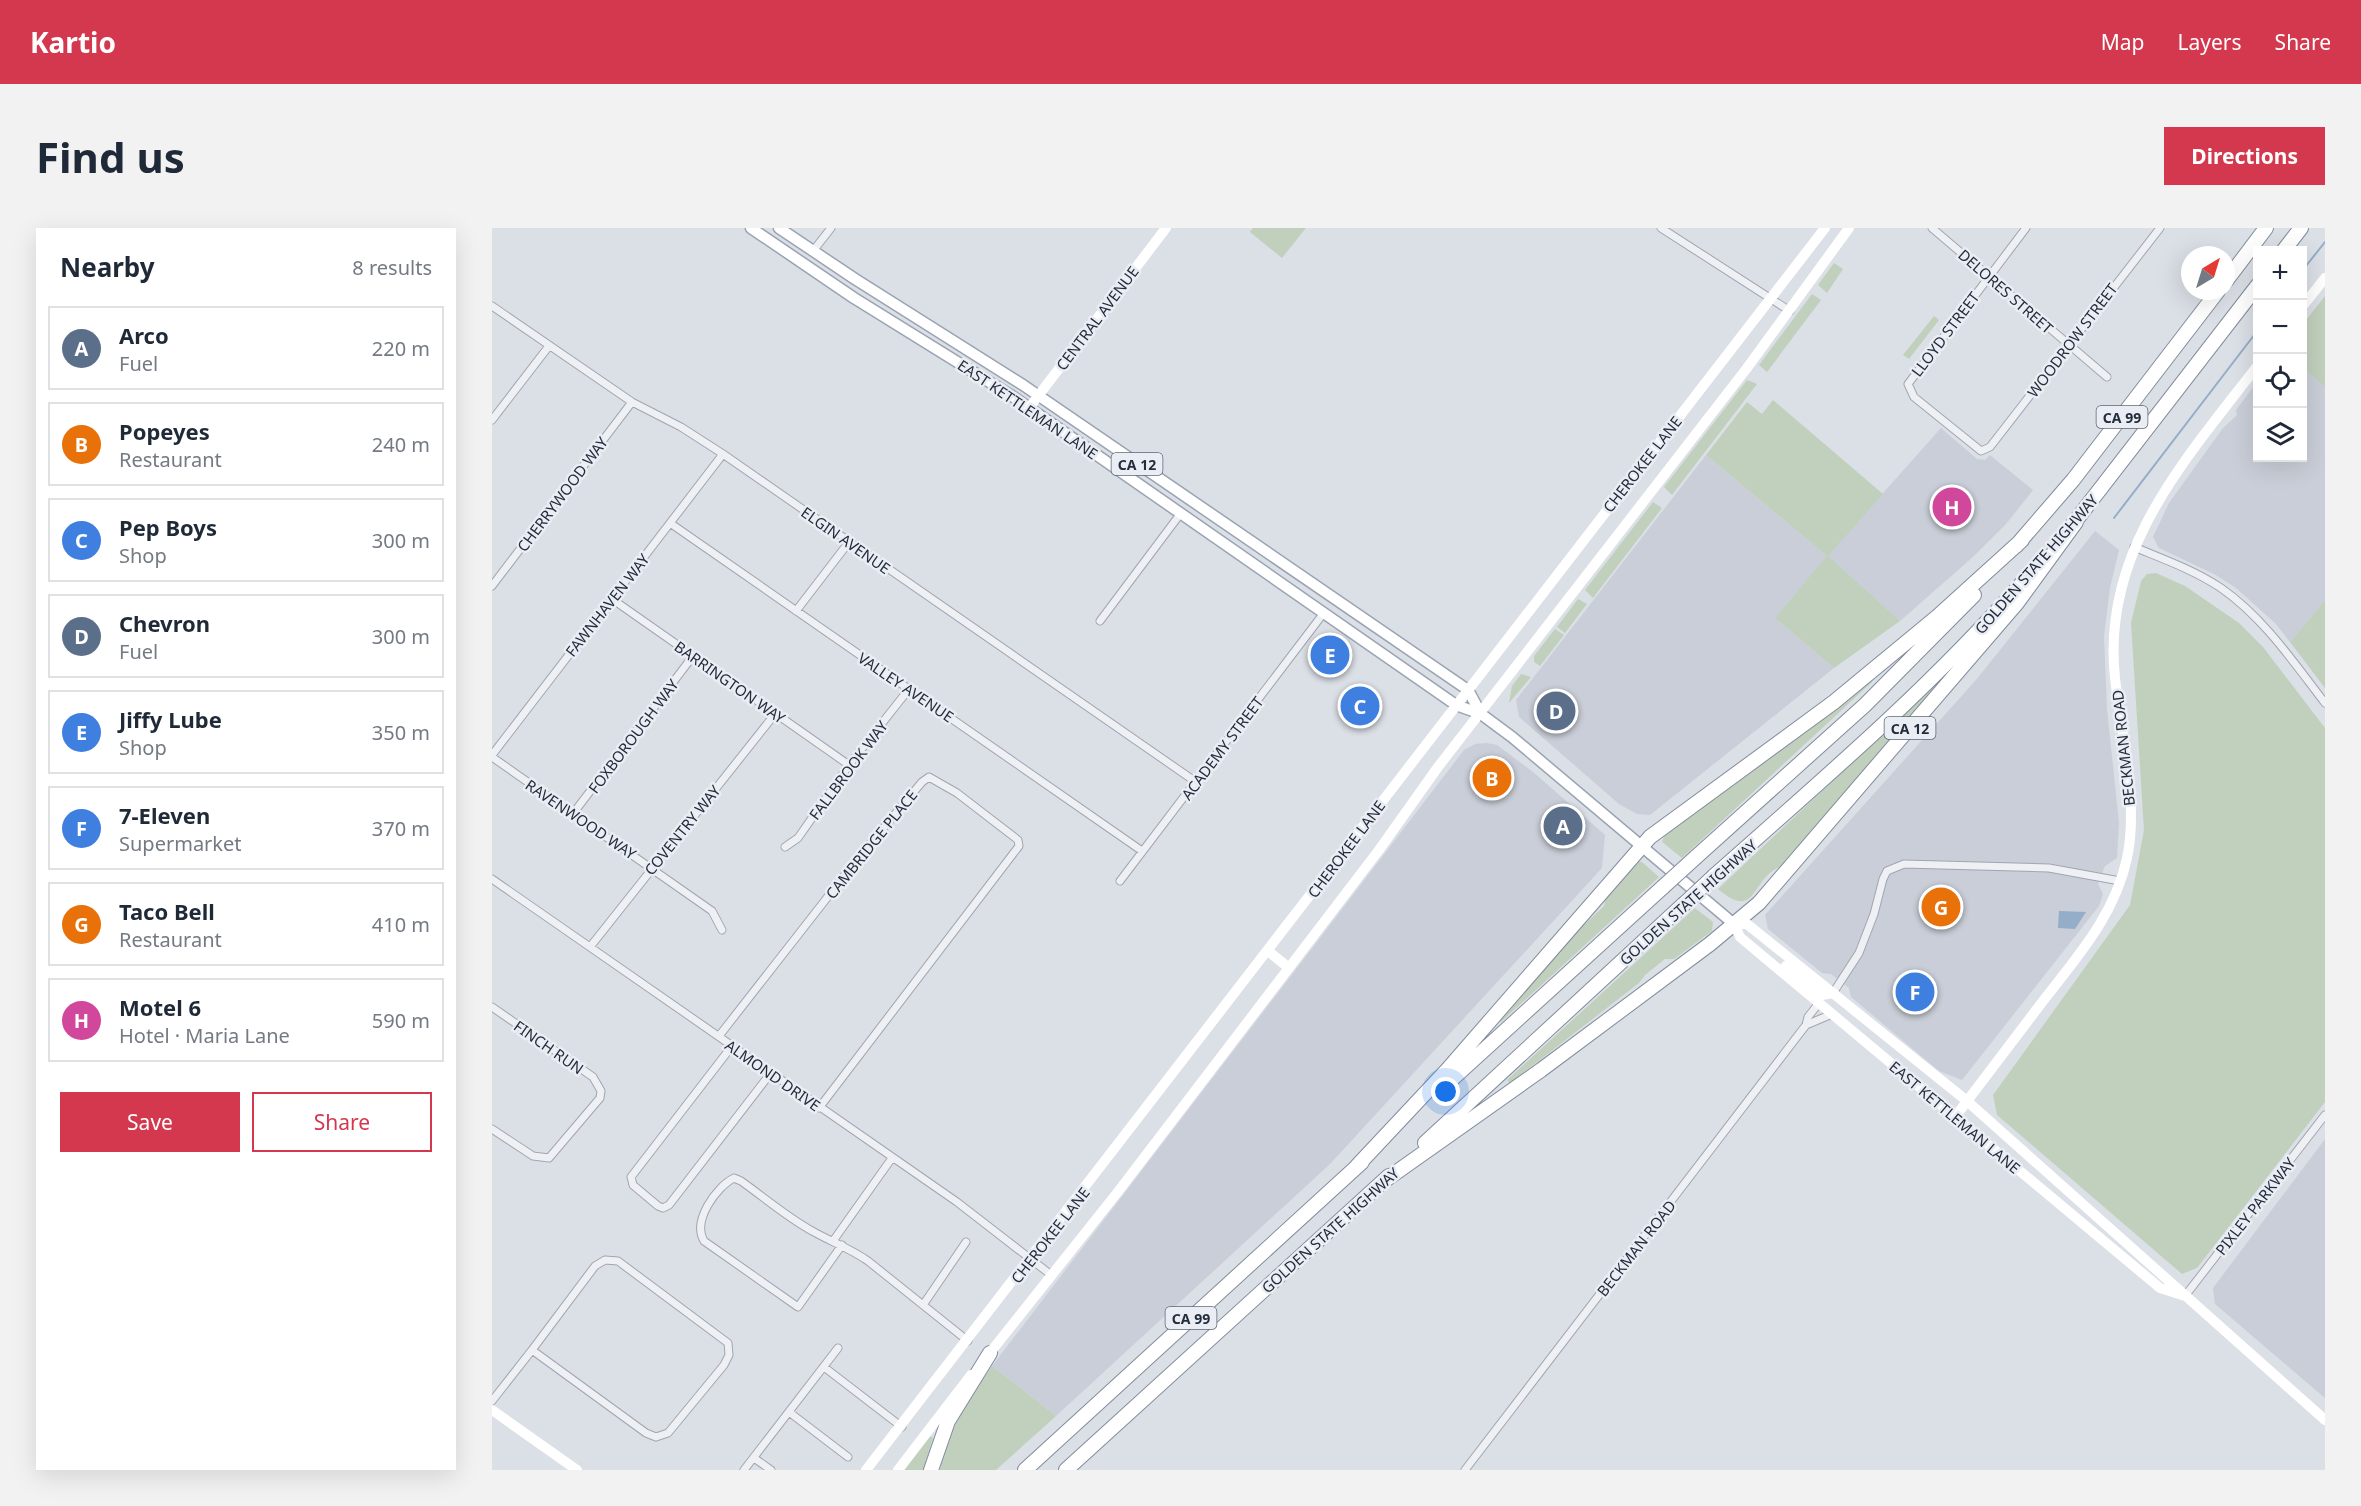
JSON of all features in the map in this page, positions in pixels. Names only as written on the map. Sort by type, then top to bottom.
[{"type":"highway","points":[[2235,268],[2266,228]]},
{"type":"highway","points":[[2287,246],[2301,228]]},
{"type":"highway","name":"GOLDEN STATE HIGHWAY","points":[[1066,1470],[1941,670],[2076,522],[2253,292]]},
{"type":"highway","name":"GOLDEN STATE HIGHWAY","points":[[1025,1470],[1911,660],[2022,540],[2073,480],[2211,300]]},
{"type":"highway","name":"CA 12","points":[[1734,924],[1759,903],[2017,603],[2076,522]]},
{"type":"highway","points":[[1357,1166],[1448,1069],[1614,881],[1642,845],[1834,702],[1937,617],[2022,540]]},
{"type":"highway","points":[[1384,1181],[1541,1070],[1734,924]]},
{"type":"highway","points":[[931,1470],[948,1420],[990,1353]]},
{"type":"main road","name":"EAST KETTLEMAN LANE","points":[[751,228],[854,298],[944,351],[1029,408],[1456,705],[1481,714],[1642,845],[1734,924],[1740,937],[2160,1288],[2185,1296]]},
{"type":"main road","name":"EAST KETTLEMAN LANE","points":[[779,228],[1038,395],[1468,690],[1481,714]]},
{"type":"main road","name":"CENTRAL AVENUE","points":[[1029,408],[1166,228]]},
{"type":"main road","name":"CHEROKEE LANE","points":[[866,1470],[902,1427],[1456,705],[1826,228]]},
{"type":"main road","name":"CHEROKEE LANE","points":[[898,1470],[1050,1274],[1112,1199],[1289,968],[1790,311],[1849,228]]},
{"type":"main road","points":[[2307,301],[2325,278]]},
{"type":"main road","name":"BECKMAN ROAD","points":[[1955,1117],[2096,931],[2106,915],[2120,881],[2128,849],[2130,809],[2114,650],[2120,599],[2133,547],[2167,486],[2253,372]]},
{"type":"main road","name":"EAST KETTLEMAN LANE","points":[[1734,924],[1747,924],[1967,1101],[2138,1250],[2185,1296],[2325,1420]]},
{"type":"main road","points":[[1268,951],[1289,968]]},
{"type":"main road","points":[[1760,953],[1772,954],[1822,995],[1833,993]]},
{"type":"main road","points":[[1819,1003],[1838,1006],[1871,1032],[1886,1035]]},
{"type":"main road","points":[[492,1410],[577,1470]]},
{"type":"street","points":[[813,251],[831,228]]},
{"type":"street","points":[[1661,228],[1790,311]]},
{"type":"street","name":"DELORES STREET","points":[[1932,228],[2107,377]]},
{"type":"street","name":"LLOYD STREET","points":[[1985,451],[1974,448],[1914,397],[1908,384],[2026,228]]},
{"type":"street","name":"WOODROW STREET","points":[[1985,451],[2160,228]]},
{"type":"street","name":"ELGIN AVENUE","points":[[492,306],[632,402],[681,427],[723,454],[1196,782]]},
{"type":"street","points":[[492,420],[549,346]]},
{"type":"street","name":"CHERRYWOOD WAY","points":[[492,586],[632,402]]},
{"type":"street","name":"FAWNHAVEN WAY","points":[[492,756],[723,454]]},
{"type":"street","points":[[1100,621],[1181,513]]},
{"type":"street","name":"VALLEY AVENUE","points":[[670,523],[1142,851]]},
{"type":"street","points":[[796,611],[849,542]]},
{"type":"street","points":[[2133,547],[2189,570],[2240,603],[2263,624],[2325,703]]},
{"type":"street","name":"BARRINGTON WAY","points":[[612,599],[849,765]]},
{"type":"street","name":"ACADEMY STREET","points":[[1120,881],[1323,614]]},
{"type":"street","name":"FOXBOROUGH WAY","points":[[572,815],[693,656]]},
{"type":"street","name":"FALLBROOK WAY","points":[[784,847],[798,838],[849,765],[909,689]]},
{"type":"street","name":"COVENTRY WAY","points":[[590,947],[775,714]]},
{"type":"street","name":"RAVENWOOD WAY","points":[[492,756],[572,815],[652,867],[712,911],[722,930]]},
{"type":"street","name":"CAMBRIDGE PLACE","points":[[719,1036],[855,862],[922,782],[929,777],[957,792],[1018,840],[1019,846],[819,1108]]},
{"type":"street","points":[[1833,993],[1859,953],[1874,914],[1883,879],[1895,866],[1904,864],[2049,868],[2120,881]]},
{"type":"street","name":"ALMOND DRIVE","points":[[492,879],[957,1202],[1050,1274]]},
{"type":"street","name":"BECKMAN ROAD","points":[[1465,1470],[1806,1025],[1808,1017],[1819,1003]]},
{"type":"street","name":"FINCH RUN","points":[[492,1007],[593,1077],[601,1091],[600,1098],[549,1158],[540,1159],[492,1129]]},
{"type":"street","name":"BECKMAN ROAD","points":[[1806,1025],[1832,1014]]},
{"type":"street","points":[[732,1046],[631,1178],[633,1185],[658,1206],[663,1208],[669,1205],[770,1074]]},
{"type":"street","name":"PIXLEY PARKWAY","points":[[2185,1296],[2325,1115]]},
{"type":"street","points":[[833,1241],[892,1158]]},
{"type":"street","points":[[842,1245],[798,1307],[704,1241],[700,1226],[705,1211],[726,1182],[734,1178],[812,1231],[842,1245],[868,1261],[968,1341]]},
{"type":"street","points":[[923,1305],[966,1242]]},
{"type":"street","points":[[492,1401],[595,1266],[605,1260],[614,1260],[715,1332],[728,1342],[730,1351],[724,1365],[668,1433],[661,1437],[646,1433],[532,1350]]},
{"type":"street","points":[[744,1470],[838,1348]]},
{"type":"street","points":[[824,1367],[902,1427]]},
{"type":"street","points":[[789,1412],[848,1457]]},
{"type":"street","points":[[754,1458],[771,1470]]},
{"type":"shaded area","points":[[2307,371],[2325,387],[2325,600],[2290,642],[2276,624],[2236,588],[2216,575],[2159,548],[2153,537],[2169,503],[2223,428],[2237,415],[2236,410],[2253,387],[2253,462],[2307,462]]},
{"type":"shaded area","points":[[1941,428],[1977,459],[1985,460],[1990,455],[2033,490],[2006,524],[1974,556],[1900,621],[1828,557],[1775,618],[1834,668],[1650,815],[1637,814],[1619,804],[1519,717],[1516,700],[1706,455],[1827,556]]},
{"type":"shaded area","points":[[2095,531],[2119,550],[2110,588],[2104,636],[2107,709],[2119,823],[2117,858],[2105,866],[2098,884],[2103,894],[2099,906],[1962,1080],[1939,1071],[1851,997],[1849,988],[1831,974],[1822,973],[1768,929],[1765,915],[1976,680]]},
{"type":"shaded area","points":[[1475,744],[1497,745],[1533,772],[1605,835],[1602,868],[1330,1164],[1056,1416],[992,1366],[1464,750]]},
{"type":"shaded area","points":[[2325,1139],[2325,1398],[2215,1304],[2213,1288]]},
{"type":"green space","points":[[1253,228],[1306,228],[1282,258],[1250,232]]},
{"type":"green space","points":[[1834,263],[1843,269],[1827,293],[1818,285]]},
{"type":"green space","points":[[1812,294],[1821,300],[1767,372],[1759,365]]},
{"type":"green space","points":[[2325,296],[2325,387],[2307,371],[2307,319]]},
{"type":"green space","points":[[1934,316],[1939,320],[1909,359],[1903,355]]},
{"type":"green space","points":[[1747,380],[1757,384],[1672,495],[1664,487]]},
{"type":"green space","points":[[1773,400],[1883,494],[1828,556],[1900,621],[1834,668],[1775,618],[1827,556],[1706,455],[1747,402],[1762,414]]},
{"type":"green space","points":[[1653,502],[1662,508],[1593,598],[1585,590]]},
{"type":"green space","points":[[2156,573],[2185,586],[2239,623],[2263,647],[2325,728],[2325,1102],[2197,1268],[2182,1274],[1997,1115],[1993,1095],[2130,905],[2144,830],[2131,623],[2141,581],[2147,574]]},
{"type":"green space","points":[[1578,599],[1587,604],[1565,633],[1557,627]]},
{"type":"green space","points":[[2325,600],[2325,688],[2290,642]]},
{"type":"green space","points":[[1555,629],[1564,635],[1540,666],[1534,662],[1534,656]]},
{"type":"green space","points":[[1521,674],[1531,677],[1509,703],[1512,686]]},
{"type":"green space","points":[[1945,675],[1781,866],[1771,872],[1747,900],[1740,901],[1731,898],[1718,889]]},
{"type":"green space","points":[[1869,677],[1872,682],[1682,858],[1662,842],[1665,834]]},
{"type":"green space","points":[[1637,861],[1642,862],[1659,877],[1501,1022],[1496,1018],[1579,926],[1585,924],[1604,906],[1606,897]]},
{"type":"green space","points":[[1695,908],[1713,922],[1712,931],[1674,959],[1665,959],[1645,975],[1639,983],[1510,1083],[1507,1080]]},
{"type":"green space","points":[[992,1366],[1056,1416],[996,1470],[940,1470],[954,1428]]},
{"type":"green space","points":[[930,1436],[933,1438],[924,1470],[904,1470]]},
{"type":"water","points":[[2059,911],[2086,912],[2075,929],[2058,928]]},
{"type":"waterway","points":[[2307,265],[2325,242]]},
{"type":"waterway","points":[[2114,518],[2253,337]]},
{"type":"place","name":"Motel 6","points":[[1952,507]]},
{"type":"place","name":"Jiffy Lube","points":[[1330,655]]},
{"type":"place","name":"Pep Boys","points":[[1360,706]]},
{"type":"place","name":"Chevron","points":[[1556,711]]},
{"type":"place","name":"Popeyes","points":[[1492,778]]},
{"type":"place","name":"Arco","points":[[1563,826]]},
{"type":"place","name":"Taco Bell","points":[[1941,907]]},
{"type":"place","name":"7-Eleven","points":[[1915,992]]}]
